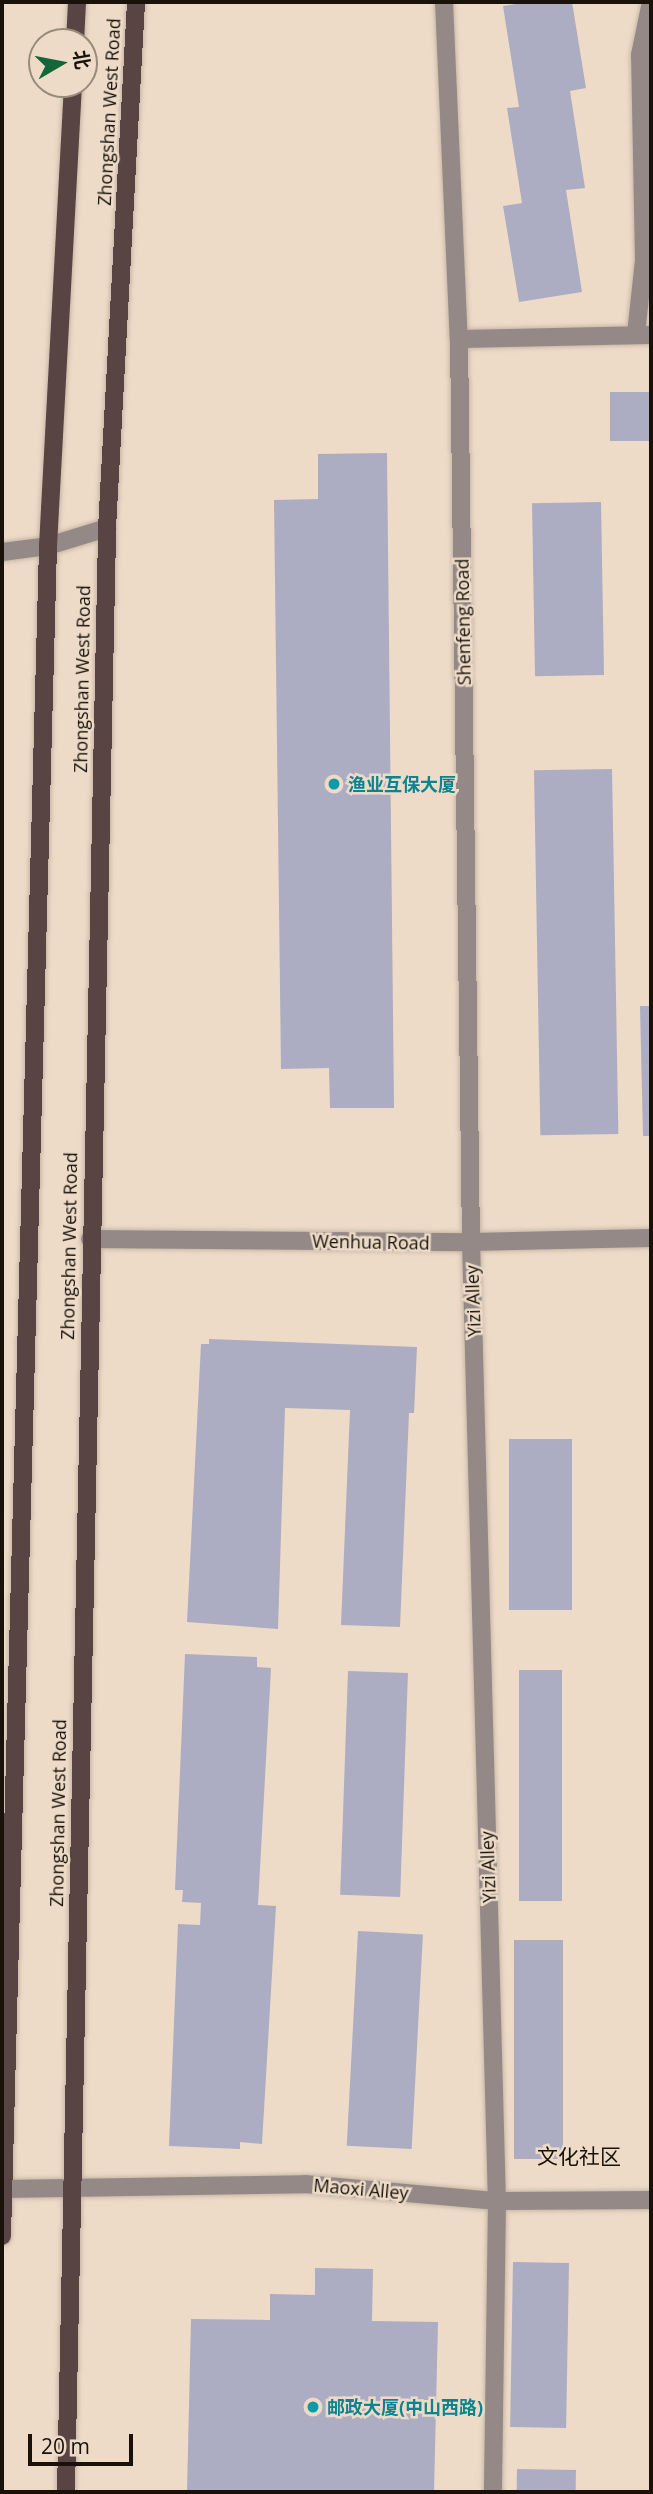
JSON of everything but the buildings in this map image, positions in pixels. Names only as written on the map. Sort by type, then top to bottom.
[{"type":"main road","points":[[76,28],[77,2]]},
{"type":"main road","name":"Zhongshan West Road","points":[[66,2492],[90,1239],[107,528],[136,2]]},
{"type":"main road","name":"Zhongshan West Road","points":[[2,2236],[48,546],[72,98]]},
{"type":"street","name":"Shenfeng Road","points":[[444,2],[459,339],[471,1242]]},
{"type":"street","points":[[459,339],[644,334],[640,54],[651,2]]},
{"type":"street","points":[[2,552],[48,546],[107,528]]},
{"type":"street","name":"Wenhua Road","points":[[90,1239],[471,1242],[651,1238]]},
{"type":"street","name":"Yizi Alley","points":[[471,1242],[498,2201],[493,2492]]},
{"type":"street","name":"Maoxi Alley","points":[[2,2189],[305,2184],[498,2201],[651,2200]]},
{"type":"place","name":"渔业互保大厦","points":[[334,784]]},
{"type":"place","name":"邮政大厦(中山西路)","points":[[313,2407]]},
{"type":"district","name":"文化社区","points":[[579,2156]]}]
